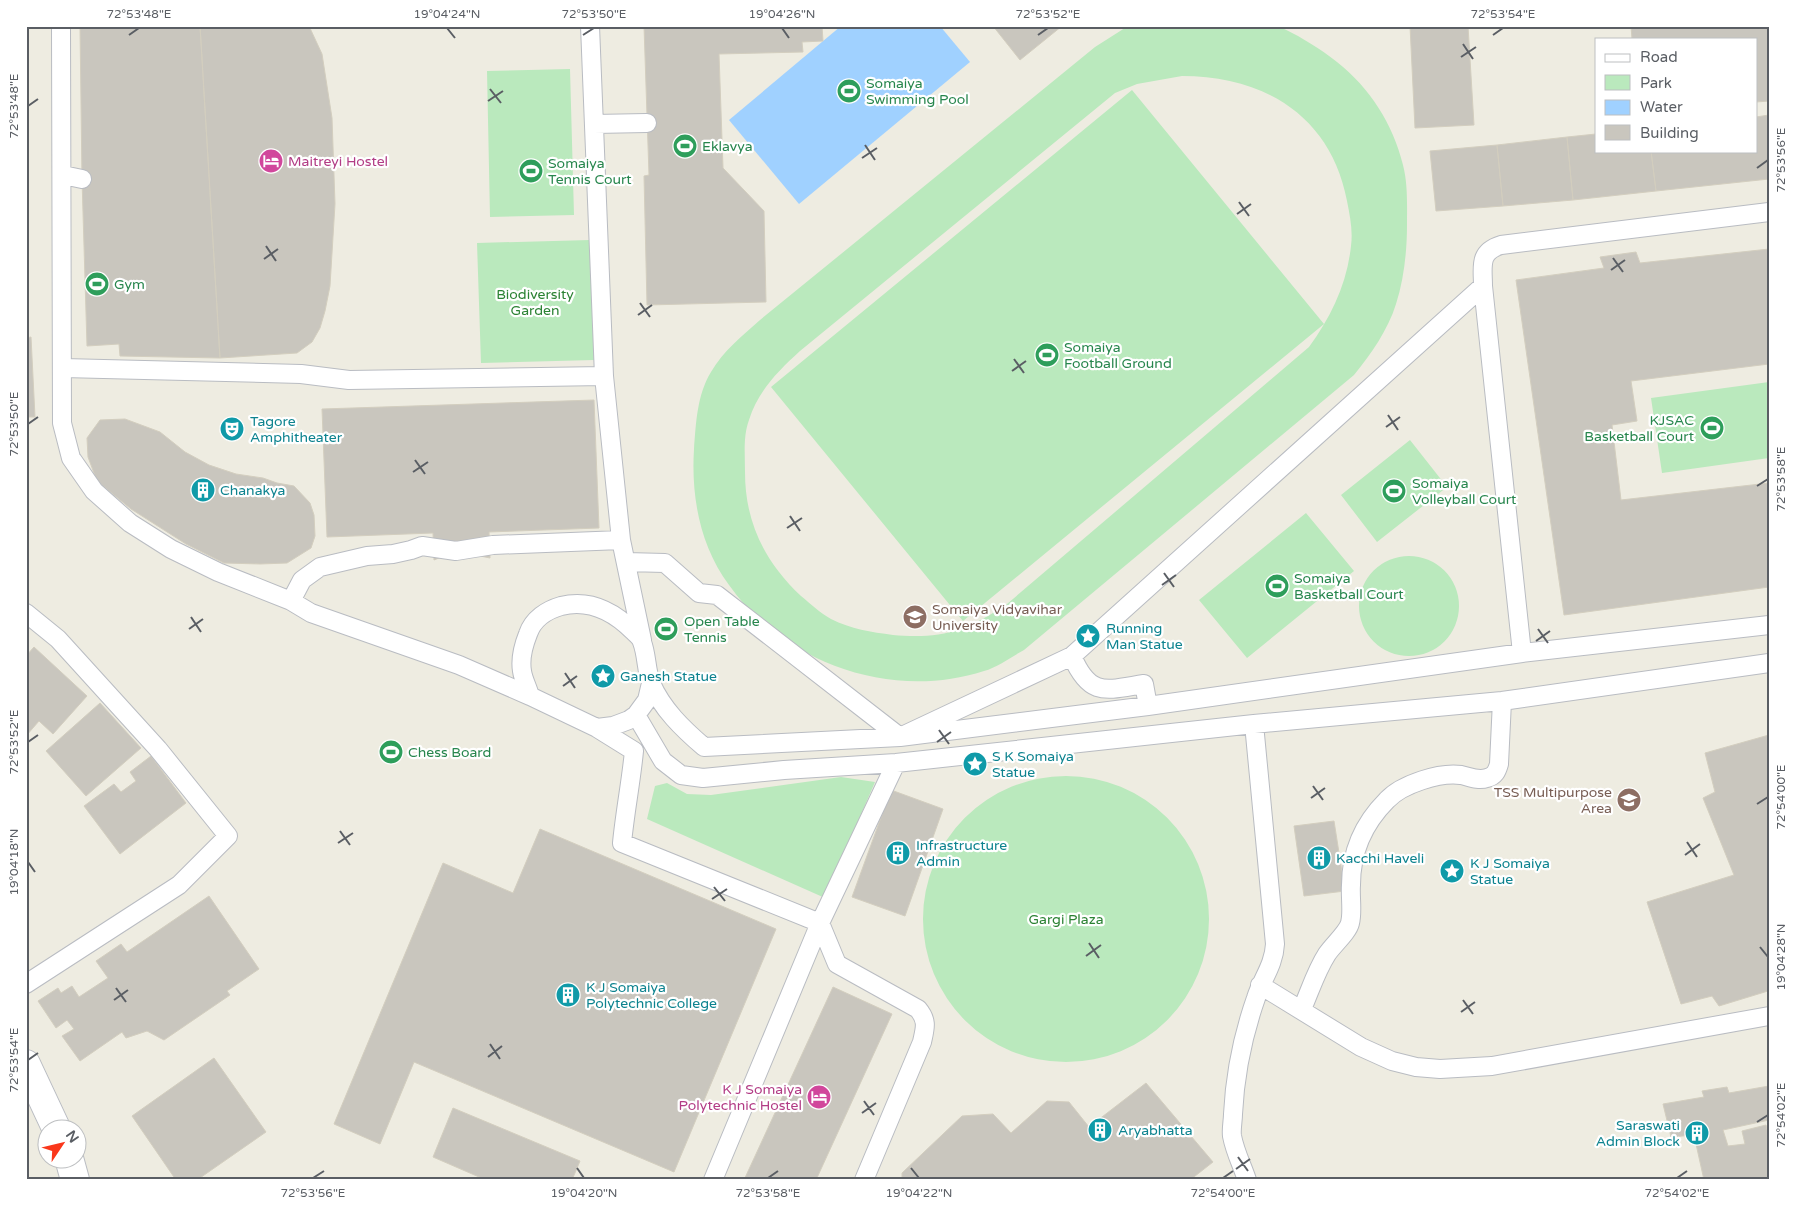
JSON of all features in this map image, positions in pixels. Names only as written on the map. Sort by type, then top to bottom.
[{"type":"street","points":[[26,1064],[51,1118]]},
{"type":"lane","points":[[62,26],[62,423],[71,458],[94,491],[130,524],[172,549],[221,567],[292,601],[310,613],[459,666],[530,696],[597,728],[634,751],[625,804],[622,843],[820,923],[837,964],[918,1009],[925,1017],[922,1042],[864,1180]]},
{"type":"lane","points":[[590,26],[604,376],[621,540],[651,683],[668,712],[704,747],[900,737],[1148,706],[1522,653],[1769,625]]},
{"type":"lane","points":[[594,124],[647,123]]},
{"type":"lane","points":[[63,175],[82,179]]},
{"type":"lane","points":[[1522,653],[1483,286],[1484,258],[1488,251],[1500,245],[1769,212]]},
{"type":"lane","points":[[900,737],[1072,656],[1483,286]]},
{"type":"lane","points":[[63,368],[266,380],[301,374],[349,380],[604,376]]},
{"type":"lane","points":[[292,601],[302,580],[320,567],[367,556],[393,554],[422,546],[456,550],[493,545],[621,540]]},
{"type":"lane","points":[[626,562],[665,563],[700,593],[717,595],[900,737]]},
{"type":"lane","points":[[530,696],[522,671],[523,651],[528,632],[533,624],[538,617],[553,608],[571,603],[584,603],[608,610],[642,640]]},
{"type":"lane","points":[[26,613],[58,639],[152,742],[228,836],[179,885],[26,984]]},
{"type":"lane","points":[[1072,656],[1082,675],[1090,683],[1098,687],[1107,690],[1144,684],[1148,706]]},
{"type":"lane","points":[[636,715],[663,761],[681,775],[703,778],[784,770],[896,763],[1254,724],[1502,701],[1769,663]]},
{"type":"lane","points":[[597,728],[613,726],[636,715],[647,700],[651,683]]},
{"type":"lane","points":[[1302,1009],[1323,961],[1350,924],[1351,872],[1360,839],[1370,819],[1390,797],[1409,785],[1430,778],[1448,776],[1460,775],[1481,779],[1492,776],[1497,771],[1498,764],[1502,701]]},
{"type":"lane","points":[[1247,1180],[1239,1162],[1232,1135],[1234,1097],[1239,1061],[1248,1022],[1260,985],[1273,962],[1275,944],[1254,724]]},
{"type":"lane","points":[[713,1180],[820,923],[896,763]]},
{"type":"lane","points":[[1260,985],[1302,1009],[1361,1048],[1392,1061],[1416,1067],[1440,1069],[1492,1066],[1769,1016]]},
{"type":"green space","points":[[1270,25],[1289,31],[1307,41],[1349,72],[1379,108],[1393,135],[1405,172],[1407,203],[1406,255],[1399,294],[1393,314],[1373,350],[1354,375],[1024,650],[1004,662],[984,671],[949,679],[913,681],[878,678],[843,669],[810,655],[780,636],[752,613],[719,570],[704,537],[696,503],[693,467],[698,409],[706,381],[716,364],[727,351],[760,320],[1095,47],[1128,26]],"holes":[[[1182,76],[1212,78],[1240,84],[1266,93],[1289,107],[1309,124],[1326,146],[1339,171],[1351,224],[1352,240],[1349,260],[1337,299],[1309,347],[1007,604],[984,618],[952,632],[927,636],[910,636],[861,630],[831,619],[823,614],[788,583],[767,555],[753,525],[746,491],[746,432],[753,410],[763,391],[784,366],[800,351],[1115,93],[1137,84]]]},
{"type":"green space","name":"Somaiya Tennis Court","points":[[570,69],[574,215],[490,217],[487,71]]},
{"type":"green space","name":"Somaiya Football Ground","points":[[1132,90],[1324,324],[963,621],[771,387]]},
{"type":"green space","name":"Biodiversity Garden","points":[[590,240],[594,360],[481,363],[477,243]]},
{"type":"green space","name":"KJSAC Basketball Court","points":[[1769,382],[1769,458],[1662,473],[1651,398]]},
{"type":"green space","name":"Somaiya Volleyball Court","points":[[1410,440],[1447,487],[1377,542],[1341,495]]},
{"type":"green space","name":"Somaiya Basketball Court","points":[[1306,513],[1354,571],[1247,658],[1199,600]]},
{"type":"green space","points":[[1409,556],[1428,560],[1445,570],[1455,587],[1459,606],[1455,625],[1445,642],[1428,652],[1409,656],[1390,652],[1373,642],[1363,625],[1359,606],[1363,587],[1373,570],[1390,560]]},
{"type":"green space","name":"Gargi Plaza","points":[[1052,776],[1080,776],[1108,782],[1134,793],[1157,808],[1177,828],[1192,851],[1203,877],[1209,905],[1207,947],[1192,987],[1177,1010],[1157,1030],[1134,1045],[1108,1056],[1080,1062],[1052,1062],[1024,1056],[998,1045],[975,1030],[955,1010],[940,987],[929,961],[923,933],[923,905],[929,877],[940,851],[955,828],[975,808],[998,793],[1024,782]]},
{"type":"green space","points":[[841,777],[875,782],[825,898],[647,819],[655,786],[667,783],[687,794],[711,795]]},
{"type":"water","name":"Somaiya Swimming Pool","points":[[841,26],[940,26],[970,62],[799,204],[729,120]]},
{"type":"building","points":[[80,26],[200,26],[220,358],[120,356],[119,344],[87,346]]},
{"type":"building","name":"Maitreyi Hostel","points":[[200,26],[309,26],[322,54],[332,118],[335,204],[330,286],[320,328],[312,342],[297,353],[220,358]]},
{"type":"building","name":"Eklavya","points":[[644,26],[822,26],[823,41],[802,42],[803,52],[719,54],[723,168],[764,211],[766,302],[647,305],[644,176],[649,175]]},
{"type":"building","points":[[993,26],[1062,26],[1020,60]]},
{"type":"building","points":[[1410,26],[1468,26],[1474,125],[1415,128]]},
{"type":"building","points":[[1631,26],[1769,26],[1769,101],[1758,102],[1758,38],[1632,38]]},
{"type":"building","points":[[1769,115],[1769,179],[1656,191],[1651,152],[1758,152],[1758,117]]},
{"type":"building","points":[[1595,134],[1595,152],[1651,152],[1656,191],[1573,200],[1567,137]]},
{"type":"building","points":[[1567,137],[1573,200],[1503,206],[1497,145]]},
{"type":"building","points":[[1497,145],[1503,206],[1436,211],[1430,151]]},
{"type":"building","points":[[1769,249],[1769,364],[1631,381],[1637,421],[1612,425],[1621,500],[1769,483],[1769,587],[1564,615],[1516,280],[1604,268],[1600,257],[1636,252],[1640,263]]},
{"type":"building","points":[[31,337],[35,417],[26,417],[26,338]]},
{"type":"building","points":[[594,400],[599,528],[489,532],[490,558],[456,551],[434,560],[433,533],[327,537],[322,409]]},
{"type":"building","name":"Chanakya","points":[[125,419],[160,432],[185,452],[209,465],[236,474],[263,478],[294,486],[310,503],[314,515],[315,536],[311,548],[287,563],[224,563],[186,544],[131,509],[97,481],[88,457],[87,438],[100,420]]},
{"type":"building","points":[[34,647],[87,696],[53,734],[39,721],[26,736],[26,656]]},
{"type":"building","points":[[100,703],[141,748],[86,796],[46,751]]},
{"type":"building","points":[[1769,735],[1768,991],[1719,1006],[1712,996],[1681,1004],[1647,902],[1734,875],[1703,798],[1715,792],[1705,753]]},
{"type":"building","points":[[151,756],[186,803],[120,854],[84,806],[114,784],[121,792],[136,781],[130,772]]},
{"type":"building","name":"Infrastructure Admin","points":[[891,790],[943,809],[905,916],[852,897]]},
{"type":"building","name":"Kacchi Haveli","points":[[1334,821],[1345,891],[1304,896],[1294,826]]},
{"type":"building","name":"K J Somaiya Polytechnic College","points":[[540,829],[776,929],[674,1172],[414,1062],[380,1144],[334,1124],[443,863],[513,893]]},
{"type":"building","points":[[209,896],[259,969],[227,991],[230,995],[164,1040],[147,1031],[126,1038],[122,1032],[80,1061],[62,1036],[74,1029],[67,1020],[56,1028],[38,1001],[58,988],[61,993],[72,986],[79,997],[108,978],[96,961],[121,944],[127,952]]},
{"type":"building","name":"K J Somaiya Polytechnic Hostel","points":[[833,987],[892,1014],[816,1180],[744,1180]]},
{"type":"building","points":[[214,1058],[266,1132],[197,1180],[176,1180],[132,1116]]},
{"type":"building","name":"Aryabhatta","points":[[1146,1083],[1213,1162],[1190,1180],[902,1180],[902,1173],[962,1116],[993,1114],[1011,1133],[1047,1101],[1069,1102],[1089,1127]]},
{"type":"building","name":"Saraswati Admin Block","points":[[1769,1086],[1769,1120],[1723,1130],[1728,1146],[1745,1144],[1742,1131],[1766,1125],[1769,1138],[1769,1177],[1754,1180],[1704,1180],[1694,1135],[1671,1137],[1663,1104],[1704,1097],[1702,1091],[1727,1087],[1729,1093]]},
{"type":"building","points":[[453,1108],[580,1161],[572,1180],[486,1180],[433,1157]]},
{"type":"place","name":"Somaiya Swimming Pool","points":[[849,91]]},
{"type":"place","name":"Eklavya","points":[[685,146]]},
{"type":"place","name":"Maitreyi Hostel","points":[[271,161]]},
{"type":"place","name":"Somaiya Tennis Court","points":[[531,171]]},
{"type":"place","name":"Gym","points":[[97,284]]},
{"type":"place","name":"Somaiya Football Ground","points":[[1047,355]]},
{"type":"place","name":"KJSAC Basketball Court","points":[[1712,428]]},
{"type":"place","name":"Tagore Amphitheater","points":[[232,429]]},
{"type":"place","name":"Chanakya","points":[[203,490]]},
{"type":"place","name":"Somaiya Volleyball Court","points":[[1394,491]]},
{"type":"place","name":"Somaiya Basketball Court","points":[[1277,586]]},
{"type":"place","name":"Somaiya Vidyavihar University","points":[[915,617]]},
{"type":"place","name":"Open Table Tennis","points":[[666,629]]},
{"type":"place","name":"Running Man Statue","points":[[1088,636]]},
{"type":"place","name":"Ganesh Statue","points":[[603,676]]},
{"type":"place","name":"Chess Board","points":[[391,752]]},
{"type":"place","name":"S K Somaiya Statue","points":[[975,764]]},
{"type":"place","name":"TSS Multipurpose Area","points":[[1629,800]]},
{"type":"place","name":"Infrastructure Admin","points":[[898,853]]},
{"type":"place","name":"Kacchi Haveli","points":[[1319,858]]},
{"type":"place","name":"K J Somaiya Statue","points":[[1452,871]]},
{"type":"place","name":"K J Somaiya Polytechnic College","points":[[568,995]]},
{"type":"place","name":"K J Somaiya Polytechnic Hostel","points":[[819,1097]]},
{"type":"place","name":"Aryabhatta","points":[[1100,1130]]},
{"type":"place","name":"Saraswati Admin Block","points":[[1697,1133]]}]
